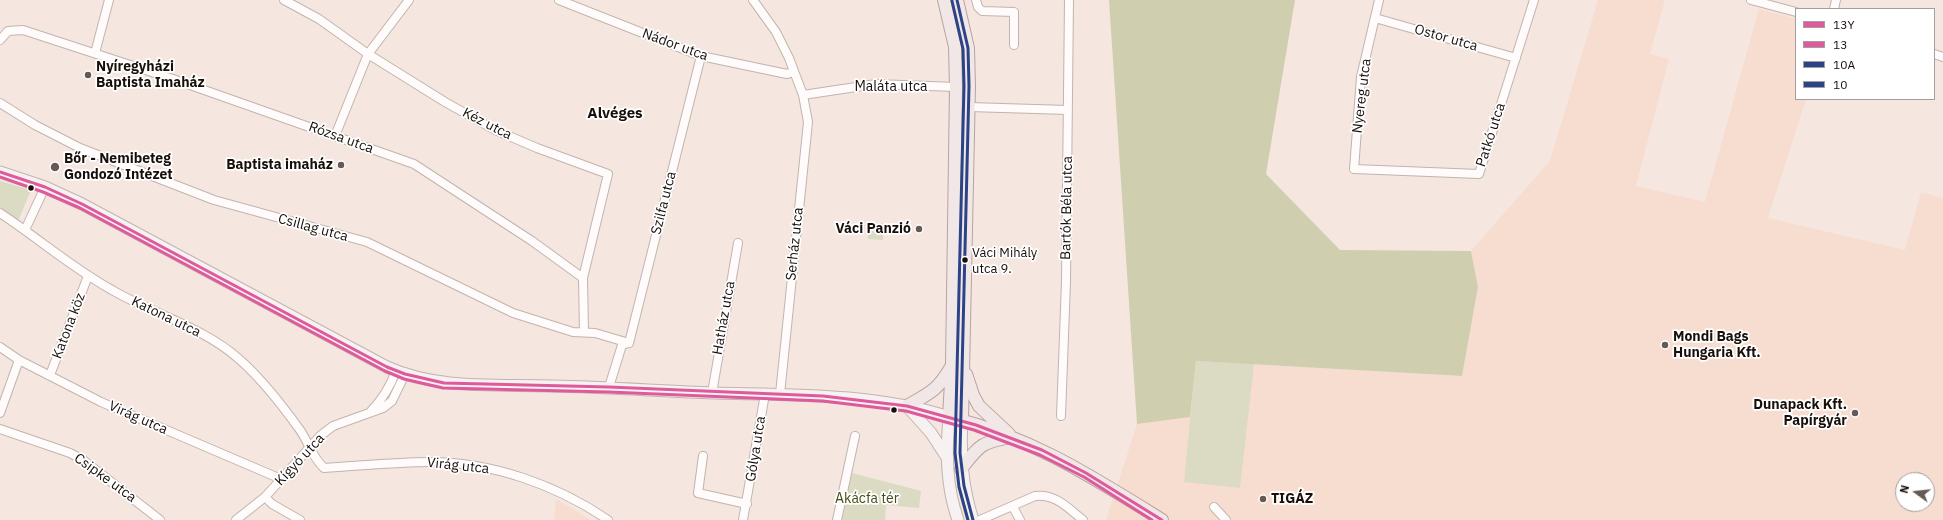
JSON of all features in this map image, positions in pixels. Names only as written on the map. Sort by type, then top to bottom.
[{"type":"main road","points":[[944,0],[955,47],[958,366],[962,420]]},
{"type":"main road","points":[[956,0],[968,48],[969,107],[958,366],[949,417],[1012,437],[1042,450],[1086,473],[1162,520]]},
{"type":"main road","points":[[907,406],[934,391],[958,366]]},
{"type":"main road","points":[[958,366],[979,406],[1012,437]]},
{"type":"main road","points":[[961,469],[975,451],[988,441],[1012,437]]},
{"type":"street","points":[[95,53],[109,0]]},
{"type":"street","name":"Kéz utca","points":[[284,0],[319,19],[368,54],[445,102],[495,130],[537,148],[608,174],[583,278]]},
{"type":"street","points":[[335,136],[368,54],[409,0]]},
{"type":"street","name":"Nádor utca","points":[[559,0],[701,56],[787,74],[793,72]]},
{"type":"street","points":[[753,0],[776,32],[804,95]]},
{"type":"street","points":[[976,0],[978,7],[982,10],[1014,12],[1014,45]]},
{"type":"street","name":"Bartók Béla utca","points":[[1062,416],[1066,282],[1069,0]]},
{"type":"street","name":"Nyereg utca","points":[[1354,169],[1361,77],[1379,0]]},
{"type":"street","name":"Patkó utca","points":[[1354,169],[1479,174],[1534,0]]},
{"type":"street","points":[[1752,0],[1795,12]]},
{"type":"street","name":"Ostor utca","points":[[1375,18],[1516,58]]},
{"type":"street","name":"Rózsa utca","points":[[0,40],[8,31],[23,30],[95,53],[414,164],[532,241],[583,278]]},
{"type":"street","name":"Szilfa utca","points":[[612,387],[624,352],[701,56]]},
{"type":"street","name":"Maláta utca","points":[[804,95],[876,84],[956,87]]},
{"type":"street","name":"Serház utca","points":[[780,394],[808,122],[804,95]]},
{"type":"street","name":"Csillag utca","points":[[0,103],[35,125],[88,151],[214,200],[367,242],[513,313],[574,332],[595,333],[626,344]]},
{"type":"street","points":[[969,107],[1068,110]]},
{"type":"street","points":[[0,172],[45,186],[82,204],[401,373],[444,383],[612,387],[712,393],[780,394],[860,400],[907,406],[949,417],[947,456],[950,489],[958,520]]},
{"type":"street","points":[[25,230],[45,186]]},
{"type":"street","name":"Katona utca","points":[[0,213],[88,276],[114,292],[204,334],[238,357],[258,376],[301,431],[309,446]]},
{"type":"street","name":"Hatház utca","points":[[712,393],[738,242]]},
{"type":"street","name":"Katona köz","points":[[50,375],[88,276]]},
{"type":"street","points":[[583,278],[584,332]]},
{"type":"street","name":"Virág utca","points":[[0,346],[19,360],[102,402],[281,479]]},
{"type":"street","points":[[0,413],[19,360]]},
{"type":"street","name":"Kígyó utca","points":[[236,520],[265,497],[309,446],[332,426],[383,408],[392,401],[401,373]]},
{"type":"street","name":"Gólya utca","points":[[744,520],[765,394]]},
{"type":"street","points":[[907,406],[931,433],[947,456]]},
{"type":"street","points":[[962,420],[961,469],[973,520]]},
{"type":"street","name":"Csipke utca","points":[[0,429],[70,453],[83,460],[160,520]]},
{"type":"street","points":[[837,520],[855,436]]},
{"type":"street","name":"Virág utca","points":[[309,446],[313,456],[324,468],[431,462],[475,466],[513,474],[558,492],[608,520]]},
{"type":"street","points":[[703,456],[698,493],[747,504]]},
{"type":"street","points":[[980,520],[1013,507],[1035,496],[1045,495],[1057,500],[1084,520]]},
{"type":"street","points":[[265,497],[272,504],[300,520]]},
{"type":"street","points":[[1013,507],[1020,520]]},
{"type":"street","points":[[1214,507],[1226,520]]},
{"type":"shaded area","points":[[1598,0],[1665,0],[1650,54],[1669,59],[1636,186],[1705,202],[1759,9],[1795,19],[1795,100],[1806,100],[1768,218],[1905,250],[1921,192],[1943,198],[1943,520],[1106,520],[1137,424],[1190,416],[1196,361],[1462,376],[1478,287],[1471,251],[1550,161]]},
{"type":"shaded area","points":[[556,499],[591,520],[554,520]]},
{"type":"green space","points":[[1109,0],[1295,0],[1266,174],[1340,250],[1471,251],[1478,287],[1462,376],[1196,361],[1190,417],[1137,424]]},
{"type":"green space","points":[[0,181],[31,190],[18,221],[0,210]]},
{"type":"green space","points":[[868,223],[883,223],[883,240],[868,239]]},
{"type":"green space","points":[[1196,361],[1254,364],[1240,488],[1184,482]]},
{"type":"green space","name":"Akácfa tér","points":[[852,473],[921,491],[919,508],[886,505],[885,520],[842,520]]},
{"type":"transit line","name":"10A","points":[[957,0],[968,48],[969,86],[960,453],[964,486],[973,520]]},
{"type":"transit line","name":"10","points":[[952,1],[963,49],[964,86],[955,453],[959,487],[968,520]]},
{"type":"transit line","name":"13Y","points":[[0,172],[45,187],[82,204],[387,367],[405,374],[444,383],[609,387],[823,396],[907,406],[976,425],[1042,450],[1086,473],[1162,520]]},
{"type":"transit line","name":"13","points":[[0,177],[43,192],[80,208],[385,371],[404,379],[443,388],[609,392],[823,401],[906,411],[974,430],[1040,455],[1084,477],[1152,520]]},
{"type":"place","name":"Nyíregyházi Baptista Imaház","points":[[88,75]]},
{"type":"place","name":"Baptista imaház","points":[[341,165]]},
{"type":"place","name":"Bőr - Nemibeteg Gondozó Intézet","points":[[55,167]]},
{"type":"place","name":"Váci Panzió","points":[[919,229]]},
{"type":"place","name":"Váci Mihály utca 9.","points":[[965,260]]},
{"type":"place","name":"Mondi Bags Hungaria Kft.","points":[[1665,345]]},
{"type":"place","name":"Dunapack Kft. Papírgyár","points":[[1855,413]]},
{"type":"place","name":"TIGÁZ","points":[[1263,499]]},
{"type":"district","name":"Alvéges","points":[[615,114]]}]
